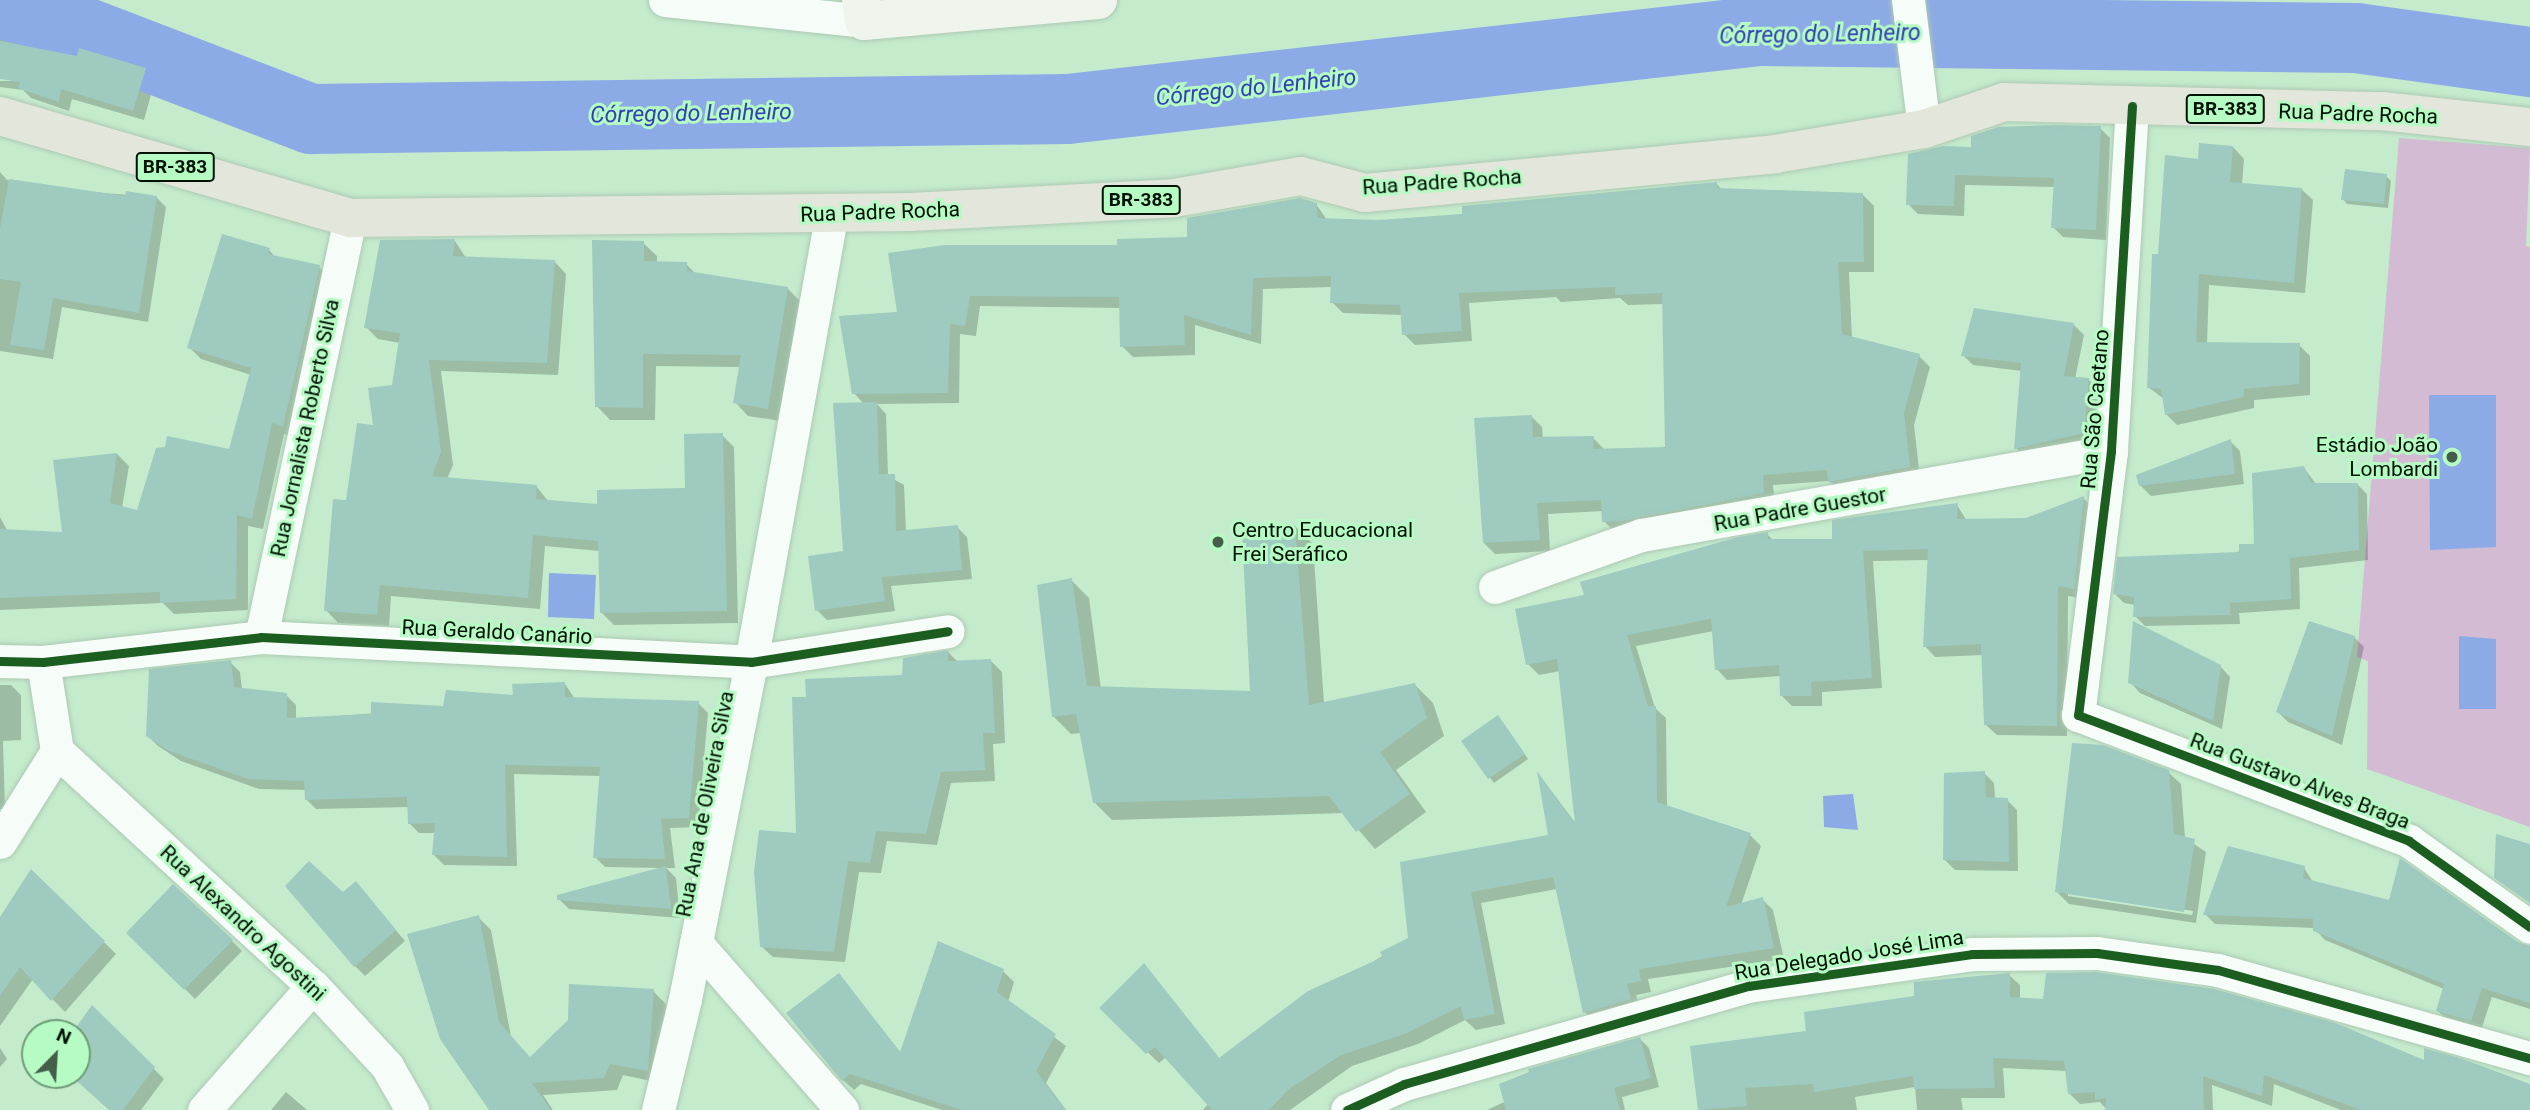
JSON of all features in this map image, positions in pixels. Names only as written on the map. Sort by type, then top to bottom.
[{"type":"highway","name":"Rua Padre Rocha","points":[[350,218],[832,214],[1174,198],[1301,176],[1365,193],[1775,154],[1924,129],[2004,102],[2382,111],[2530,127]]},
{"type":"highway","name":"BR-383","points":[[0,116],[350,218]]},
{"type":"main road","points":[[862,11],[1098,0]]},
{"type":"street","points":[[664,0],[862,11]]},
{"type":"street","points":[[1908,0],[1924,129]]},
{"type":"street","name":"Rua São Caetano","points":[[2078,715],[2111,451],[2132,106]]},
{"type":"street","name":"Rua Ana de Oliveira Silva","points":[[658,1110],[696,943],[751,662],[832,214]]},
{"type":"street","name":"Rua Jornalista Roberto Silva","points":[[261,637],[350,218]]},
{"type":"street","name":"Rua Padre Guestor","points":[[1495,587],[1641,535],[2111,451]]},
{"type":"street","name":"Rua Geraldo Canário","points":[[0,661],[43,662],[261,637],[751,662],[948,631]]},
{"type":"street","points":[[0,842],[57,751],[43,662]]},
{"type":"street","name":"Rua Gustavo Alves Braga","points":[[2078,715],[2409,841],[2530,927]]},
{"type":"street","name":"Rua Alexandro Agostini","points":[[57,751],[313,986],[387,1066],[412,1110]]},
{"type":"street","points":[[696,943],[842,1110]]},
{"type":"street","name":"Rua Delegado José Lima","points":[[1347,1110],[1404,1084],[1748,986],[1972,954],[2097,953],[2218,971],[2530,1058]]},
{"type":"street","points":[[204,1110],[313,986]]},
{"type":"shaded area","name":"Estádio João Lombardi","points":[[2399,138],[2530,148],[2526,246],[2530,247],[2530,827],[2367,769],[2368,661],[2357,657]]},
{"type":"water","points":[[2429,395],[2496,395],[2496,547],[2430,550]]},
{"type":"water","points":[[549,573],[596,575],[594,619],[548,617]]},
{"type":"water","points":[[2459,636],[2496,639],[2496,709],[2459,709]]},
{"type":"water","points":[[1853,794],[1858,830],[1824,827],[1823,796]]},
{"type":"building","points":[[0,41],[77,56],[79,48],[146,68],[133,111],[61,89],[59,102],[18,88],[20,82],[0,79]]},
{"type":"building","points":[[2101,126],[2096,230],[2051,228],[2054,178],[1955,175],[1954,206],[1906,205],[1908,154],[1943,146],[1971,147],[1971,136],[1998,127]]},
{"type":"building","points":[[2199,143],[2233,146],[2230,182],[2302,188],[2294,283],[2199,274],[2196,342],[2300,343],[2299,384],[2244,389],[2244,397],[2165,415],[2161,389],[2147,388],[2152,254],[2158,254],[2165,155],[2198,159]]},
{"type":"building","points":[[2345,169],[2387,174],[2384,204],[2341,200]]},
{"type":"building","points":[[9,179],[125,196],[126,191],[157,196],[139,313],[53,298],[44,350],[10,345],[21,282],[0,279],[0,228]]},
{"type":"building","points":[[1717,182],[1717,188],[1863,193],[1864,262],[1838,262],[1842,334],[1920,354],[1904,413],[1910,467],[1828,482],[1827,470],[1763,475],[1764,493],[1622,521],[1602,522],[1601,500],[1537,503],[1540,540],[1483,543],[1474,418],[1532,415],[1533,437],[1594,436],[1593,449],[1665,447],[1662,293],[1615,295],[1615,287],[1459,293],[1462,331],[1402,335],[1400,305],[1330,303],[1331,276],[1253,278],[1251,335],[1184,315],[1185,345],[1120,347],[1119,297],[970,296],[965,326],[950,324],[948,393],[852,394],[839,316],[897,312],[888,253],[945,245],[1117,245],[1117,239],[1187,237],[1187,218],[1300,198],[1317,203],[1317,218],[1379,220],[1462,214],[1462,206]]},
{"type":"building","points":[[222,234],[270,248],[268,254],[320,265],[283,427],[272,423],[252,519],[237,515],[236,599],[160,603],[160,592],[0,598],[0,529],[62,532],[53,460],[117,453],[110,503],[137,510],[156,448],[165,447],[167,436],[229,449],[251,368],[187,348]]},
{"type":"building","points":[[455,239],[453,256],[555,260],[547,363],[429,360],[441,452],[432,476],[537,485],[536,499],[597,504],[597,490],[685,488],[684,434],[723,433],[727,611],[600,613],[598,541],[533,535],[528,598],[380,585],[377,615],[324,611],[333,499],[346,500],[357,423],[373,425],[368,388],[392,385],[400,333],[364,328],[380,240]]},
{"type":"building","points":[[592,240],[644,241],[644,261],[687,262],[687,271],[788,287],[768,409],[733,403],[741,355],[643,354],[643,408],[595,407]]},
{"type":"building","points":[[1974,308],[2074,323],[2064,376],[2089,378],[2084,433],[2014,449],[2021,363],[1961,356]]},
{"type":"building","points":[[877,402],[879,474],[895,474],[896,531],[958,525],[962,570],[882,577],[885,601],[815,611],[808,556],[843,551],[833,403]]},
{"type":"building","points":[[2231,439],[2235,474],[2139,486],[2136,475]]},
{"type":"building","points":[[2304,466],[2311,483],[2358,483],[2359,550],[2290,558],[2291,599],[2230,603],[2230,615],[2133,617],[2134,597],[2113,594],[2117,557],[2239,552],[2239,544],[2254,544],[2252,473]]},
{"type":"building","points":[[2084,496],[2074,589],[2058,586],[2057,726],[1984,725],[1981,644],[1923,647],[1928,549],[1863,551],[1872,678],[1811,682],[1812,696],[1780,696],[1779,665],[1715,670],[1711,619],[1627,635],[1648,706],[1656,706],[1657,802],[1751,833],[1726,907],[1763,897],[1774,948],[1639,969],[1641,981],[1627,984],[1631,999],[1583,1013],[1553,877],[1471,892],[1495,1014],[1464,1020],[1461,1006],[1407,1033],[1341,1055],[1289,1089],[1269,1110],[1212,1110],[1155,1047],[1146,1054],[1099,1008],[1144,963],[1219,1058],[1308,991],[1383,957],[1380,952],[1408,938],[1400,862],[1548,835],[1537,771],[1575,824],[1557,659],[1526,665],[1515,609],[1584,595],[1580,582],[1738,537],[1768,532],[1768,539],[1832,539],[1832,520],[1958,503],[1957,519],[2026,518]]},
{"type":"building","points":[[1295,525],[1309,705],[1415,683],[1427,718],[1380,752],[1410,794],[1356,832],[1329,796],[1093,803],[1076,714],[1052,717],[1037,585],[1072,578],[1087,686],[1250,691],[1242,532]]},
{"type":"building","points":[[2133,621],[2221,665],[2213,721],[2128,683]]},
{"type":"building","points":[[2309,621],[2355,636],[2332,736],[2276,712]]},
{"type":"building","points":[[948,650],[948,661],[991,659],[995,733],[983,733],[985,770],[941,772],[926,834],[876,831],[870,863],[848,861],[834,952],[760,947],[754,872],[759,830],[796,833],[792,697],[806,697],[805,679],[902,675],[903,658]]},
{"type":"building","points":[[231,660],[234,687],[287,693],[287,718],[371,714],[371,702],[443,706],[446,690],[513,695],[512,684],[565,682],[565,697],[699,701],[689,818],[661,819],[665,859],[593,858],[600,767],[505,765],[507,857],[432,855],[435,823],[408,824],[407,797],[305,800],[304,781],[248,779],[169,751],[146,736],[149,669]]},
{"type":"building","points":[[1498,715],[1525,754],[1488,779],[1461,741]]},
{"type":"building","points":[[2072,743],[2103,745],[2169,770],[2174,834],[2195,839],[2184,912],[2055,892]]},
{"type":"building","points":[[1985,771],[1986,797],[2008,798],[2009,862],[1943,860],[1944,773]]},
{"type":"building","points":[[2496,834],[2530,844],[2530,903],[2494,878]]},
{"type":"building","points":[[2228,846],[2305,866],[2303,878],[2389,900],[2400,858],[2519,943],[2530,946],[2530,1003],[2482,988],[2471,1021],[2436,1011],[2444,984],[2313,931],[2313,919],[2203,915]]},
{"type":"building","points":[[309,861],[343,892],[356,881],[396,930],[354,967],[285,886]]},
{"type":"building","points":[[666,866],[671,909],[557,900],[557,895]]},
{"type":"building","points":[[31,869],[105,941],[51,1001],[20,967],[0,996],[0,917]]},
{"type":"building","points":[[173,884],[233,940],[184,990],[126,933]]},
{"type":"building","points":[[479,915],[499,1022],[530,1057],[568,1020],[569,984],[654,989],[648,1071],[610,1064],[604,1078],[532,1083],[551,1110],[489,1110],[440,1039],[407,934]]},
{"type":"building","points":[[938,941],[1004,969],[997,992],[1056,1034],[1036,1071],[1065,1110],[962,1110],[850,1074],[842,1081],[786,1013],[839,973],[900,1052]]},
{"type":"building","points":[[2096,972],[2214,989],[2333,1022],[2424,1060],[2424,1048],[2460,1058],[2530,1084],[2530,1110],[2361,1110],[2264,1075],[2262,1096],[2203,1076],[2204,1110],[2105,1110],[2106,1098],[2095,1100],[2095,1092],[2068,1094],[2064,1061],[1993,1058],[1995,1088],[1914,1089],[1913,1076],[1814,1092],[1813,1084],[1745,1088],[1747,1106],[1698,1110],[1690,1046],[1806,1031],[1804,1012],[1914,996],[1914,982],[2010,973],[2010,997],[2043,999],[2046,973]]},
{"type":"building","points":[[92,1005],[155,1067],[123,1110],[109,1110],[86,1089],[91,1089],[91,1019],[82,1019]]},
{"type":"building","points":[[1640,1037],[1651,1078],[1614,1088],[1620,1110],[1506,1110],[1499,1084],[1529,1072],[1528,1069]]},
{"type":"waterway","name":"Córrego do Lenheiro","points":[[0,4],[32,12],[311,119],[1068,109],[1760,31],[2356,38],[2530,62]]},
{"type":"cycle path","points":[[2132,106],[2111,451],[2078,715],[2409,841],[2530,927]]},
{"type":"cycle path","points":[[0,661],[43,662],[261,637],[751,662],[948,631]]},
{"type":"cycle path","points":[[1347,1110],[1404,1084],[1748,986],[1972,954],[2097,953],[2218,970],[2530,1058]]},
{"type":"place","name":"Estádio João Lombardi","points":[[2452,457]]},
{"type":"place","name":"Centro Educacional Frei Seráfico","points":[[1218,542]]}]
